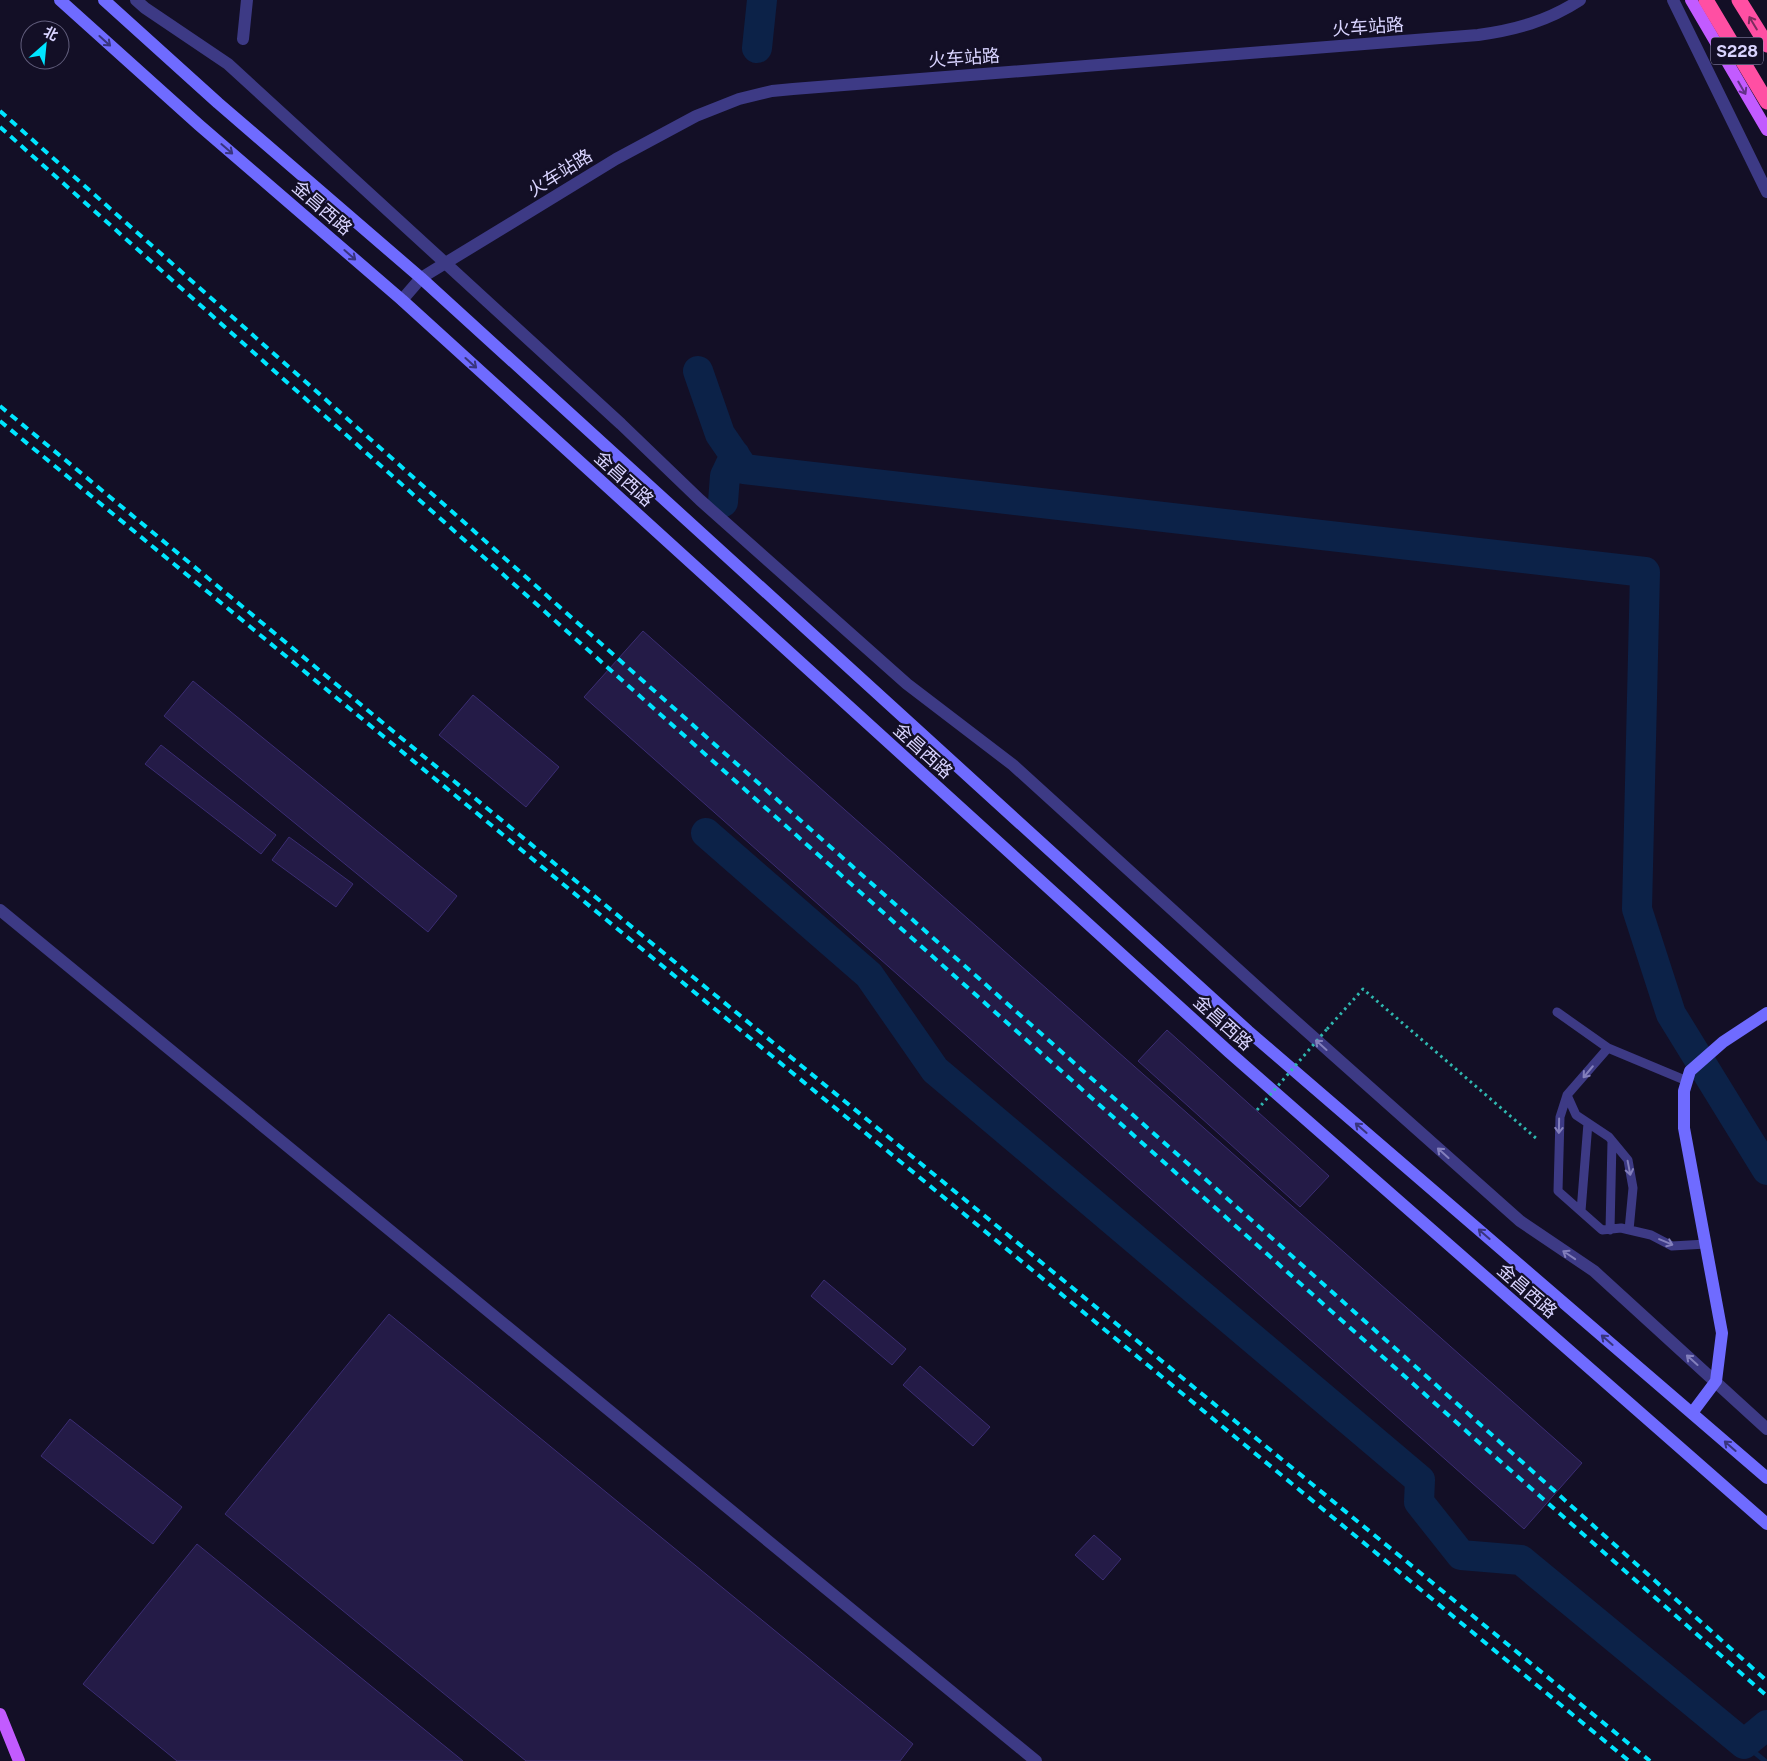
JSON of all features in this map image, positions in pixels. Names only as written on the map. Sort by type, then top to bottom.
[{"type":"highway","name":"S228","points":[[1706,0],[1767,102]]},
{"type":"highway","name":"S228","points":[[1739,0],[1767,45]]},
{"type":"main road","name":"金昌西路","points":[[104,0],[218,103],[421,278],[1248,1031],[1767,1478]]},
{"type":"main road","points":[[1691,0],[1767,130]]},
{"type":"main road","name":"金昌西路","points":[[65,4],[199,124],[402,300],[1229,1052],[1767,1524]]},
{"type":"main road","points":[[1692,1413],[1716,1382],[1722,1333],[1684,1128],[1684,1091],[1689,1076],[1722,1042],[1767,1013]]},
{"type":"main road","points":[[0,1714],[19,1761]]},
{"type":"street","points":[[136,0],[228,64],[621,424],[700,500],[907,684],[1013,765],[1268,997],[1513,1214],[1594,1271],[1767,1429]]},
{"type":"street","points":[[242,39],[247,0]]},
{"type":"street","name":"火车站路","points":[[402,300],[421,278],[652,139],[719,106],[755,94],[793,89],[1478,35],[1526,27],[1546,19],[1580,0]]},
{"type":"street","points":[[1673,0],[1767,192]]},
{"type":"street","points":[[0,910],[1036,1761]]},
{"type":"lane","points":[[1557,1012],[1608,1048],[1689,1076]]},
{"type":"lane","points":[[1608,1048],[1568,1095],[1560,1118],[1558,1191],[1602,1230],[1621,1228],[1651,1235],[1672,1246],[1706,1244]]},
{"type":"lane","points":[[1568,1095],[1576,1115],[1612,1141],[1628,1160],[1633,1188],[1629,1230]]},
{"type":"lane","points":[[1581,1211],[1588,1123]]},
{"type":"lane","points":[[1610,1230],[1612,1141]]},
{"type":"path","points":[[1257,1110],[1363,989],[1536,1139]]},
{"type":"building","points":[[643,631],[1582,1463],[1524,1529],[584,697]]},
{"type":"building","points":[[193,681],[457,896],[428,932],[164,716]]},
{"type":"building","points":[[473,695],[559,767],[526,807],[439,735]]},
{"type":"building","points":[[161,745],[276,835],[261,854],[145,764]]},
{"type":"building","points":[[289,837],[353,884],[336,907],[272,860]]},
{"type":"building","points":[[1167,1030],[1329,1176],[1300,1207],[1138,1061]]},
{"type":"building","points":[[824,1280],[906,1349],[892,1365],[811,1296]]},
{"type":"building","points":[[389,1314],[913,1744],[900,1761],[526,1761],[225,1514]]},
{"type":"building","points":[[920,1366],[990,1427],[973,1446],[903,1385]]},
{"type":"building","points":[[70,1419],[182,1507],[153,1544],[41,1456]]},
{"type":"building","points":[[1094,1535],[1121,1559],[1103,1580],[1075,1555]]},
{"type":"building","points":[[197,1544],[463,1761],[177,1761],[83,1684]]},
{"type":"waterway","points":[[757,48],[762,0]]},
{"type":"waterway","points":[[698,371],[720,434],[744,469],[1645,572],[1637,909],[1671,1014],[1767,1170]]},
{"type":"waterway","points":[[723,502],[725,476],[735,455]]},
{"type":"waterway","points":[[706,833],[869,975],[935,1070],[1420,1480],[1419,1502],[1461,1555],[1521,1560],[1744,1744],[1767,1725]]},
{"type":"waterway","points":[[1744,1744],[1765,1761]]},
{"type":"railway","points":[[0,111],[1283,1248],[1767,1681]]},
{"type":"railway","points":[[0,127],[1474,1438],[1767,1696]]},
{"type":"railway","points":[[0,406],[394,732],[1650,1761]]},
{"type":"railway","points":[[0,421],[1629,1761]]}]
